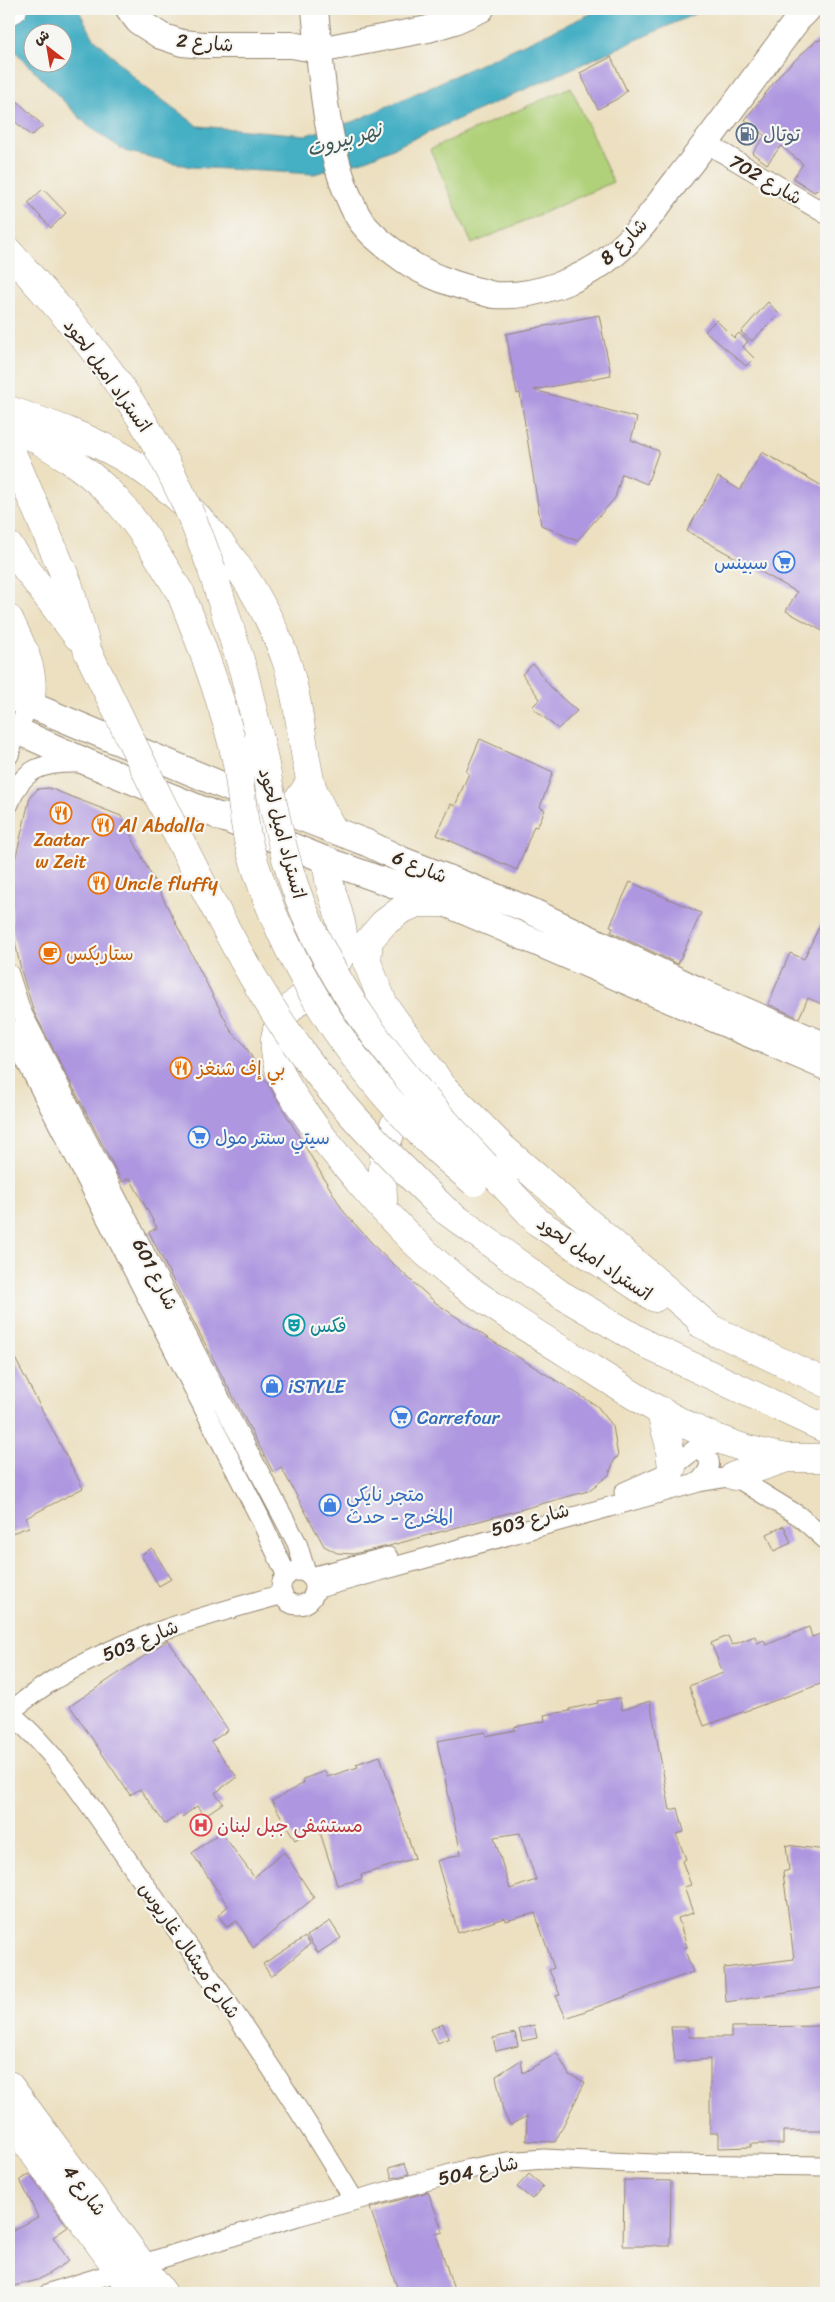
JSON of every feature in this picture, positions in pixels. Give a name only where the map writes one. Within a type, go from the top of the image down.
[{"type":"highway","points":[[9,11],[13,9]]},
{"type":"highway","name":"اتستراد اميل لحود","points":[[9,252],[94,349],[122,387],[152,434],[180,490],[206,551],[232,630],[259,736],[287,862],[309,922],[328,961],[356,1009],[394,1062],[434,1110],[539,1223],[664,1303],[716,1333],[826,1383]]},
{"type":"highway","points":[[9,410],[94,443],[130,462],[170,491],[222,546],[245,579],[286,661],[300,712],[310,781],[333,830]]},
{"type":"highway","points":[[9,423],[62,456],[109,492],[158,554],[181,594],[209,665],[224,714],[236,760],[250,849],[278,928],[320,1006],[391,1102],[429,1142],[474,1182],[539,1223]]},
{"type":"highway","points":[[9,446],[68,583],[88,652]]},
{"type":"highway","points":[[9,546],[88,652],[238,951],[274,1011],[308,1061],[376,1142],[444,1210],[560,1294],[651,1347],[826,1429]]},
{"type":"highway","points":[[9,619],[25,652],[32,674],[33,689],[16,695]]},
{"type":"highway","points":[[221,817],[237,820],[260,820],[284,811],[297,801],[310,781]]},
{"type":"highway","points":[[328,861],[327,873],[338,913],[355,949],[372,977],[384,1005],[443,1086],[503,1148],[716,1333]]},
{"type":"highway","points":[[445,903],[416,903],[401,910],[355,949],[339,959],[328,973],[292,1007],[278,1025],[274,1047],[276,1058],[287,1086],[326,1142],[384,1210],[416,1243],[468,1288],[660,1410],[706,1434],[734,1445],[787,1458],[826,1458]]},
{"type":"highway","points":[[384,1210],[381,1181],[384,1151],[389,1133],[398,1117],[410,1103],[426,1093],[443,1086]]},
{"type":"highway","points":[[660,1410],[669,1443],[672,1468]]},
{"type":"highway","points":[[734,1476],[787,1458]]},
{"type":"highway","name":"شارع 4","points":[[9,2085],[132,2276]]},
{"type":"highway","name":"شارع 4","points":[[9,2119],[132,2276],[163,2293]]},
{"type":"main road","name":"شارع 2","points":[[128,9],[138,21],[161,36],[182,43],[204,45],[318,44]]},
{"type":"main road","name":"شارع 8","points":[[315,9],[318,44],[337,169],[357,215],[377,239],[403,260],[437,280],[494,295],[529,292],[563,284],[590,272],[615,254],[647,219],[706,144],[798,19],[808,9]]},
{"type":"main road","points":[[318,44],[444,9]]},
{"type":"main road","points":[[318,44],[428,29],[454,21],[481,9]]},
{"type":"main road","name":"شارع 6","points":[[16,695],[284,811],[529,910],[700,991],[826,1046]]},
{"type":"main road","name":"شارع 6","points":[[13,728],[92,764],[328,861],[445,903],[826,1067]]},
{"type":"main road","points":[[328,861],[345,845],[367,843]]},
{"type":"street","name":"شارع 702","points":[[706,144],[826,214]]},
{"type":"street","points":[[9,755],[16,695]]},
{"type":"street","points":[[9,804],[13,792],[31,771],[53,762],[92,764]]},
{"type":"street","name":"شارع 601","points":[[9,974],[21,1011],[197,1355],[297,1543],[311,1580]]},
{"type":"street","name":"شارع 601","points":[[9,1028],[254,1507],[285,1585]]},
{"type":"street","name":"شارع 503","points":[[311,1580],[600,1500],[646,1484],[672,1468],[694,1450],[705,1452],[711,1466],[699,1482]]},
{"type":"street","points":[[734,1476],[799,1516],[826,1540]]},
{"type":"street","name":"شارع 503","points":[[311,1580],[699,1482],[734,1476]]},
{"type":"street","points":[[299,1572],[311,1580],[310,1601],[297,1605],[291,1604],[285,1585],[299,1572]]},
{"type":"street","name":"شارع 503","points":[[9,1712],[55,1679],[130,1642],[285,1585]]},
{"type":"street","name":"شارع ميشال غاريوس","points":[[9,1712],[30,1730],[58,1763],[200,1962],[270,2066],[354,2200]]},
{"type":"street","name":"شارع 504","points":[[49,2293],[132,2276],[298,2216],[469,2169],[531,2159],[654,2164],[826,2166]]},
{"type":"green space","points":[[571,87],[613,182],[472,244],[430,149]]},
{"type":"water","name":"نهر بيروت","points":[[9,9],[78,9],[93,37],[142,85],[198,126],[306,135],[355,121],[601,9],[706,9],[366,160],[314,174],[191,167],[125,151],[87,125],[35,72],[72,72],[72,22],[22,22],[22,58],[9,45]]},
{"type":"building","points":[[826,34],[826,185],[814,192],[793,178],[803,164],[781,146],[767,164],[752,153],[765,136],[745,120],[782,72]]},
{"type":"building","points":[[611,57],[627,91],[617,99],[598,109],[580,73]]},
{"type":"building","points":[[9,93],[43,126],[31,136],[9,116]]},
{"type":"building","points":[[43,189],[66,213],[51,228],[28,203]]},
{"type":"building","points":[[768,302],[779,314],[752,341],[741,332]]},
{"type":"building","points":[[599,315],[611,375],[534,390],[637,418],[631,440],[659,451],[647,484],[622,474],[615,498],[577,541],[541,525],[520,393],[517,394],[506,334]]},
{"type":"building","points":[[716,320],[734,338],[739,333],[748,341],[743,347],[754,358],[746,366],[705,331]]},
{"type":"building","name":"سبينس","points":[[762,452],[826,488],[826,633],[786,611],[797,592],[687,531],[718,477],[740,490]]},
{"type":"building","points":[[533,664],[554,691],[577,711],[558,729],[532,707],[540,699],[522,674]]},
{"type":"building","points":[[480,739],[553,772],[540,807],[545,810],[537,827],[534,826],[517,870],[437,835],[451,804],[455,806],[469,773],[466,772]]},
{"type":"building","name":"سيتي سنتر مول","points":[[49,788],[121,816],[231,1031],[244,1044],[344,1212],[379,1251],[436,1303],[486,1337],[597,1406],[613,1426],[618,1457],[615,1458],[609,1475],[588,1491],[389,1546],[353,1554],[337,1553],[324,1546],[281,1467],[273,1472],[192,1319],[149,1232],[157,1228],[130,1178],[122,1182],[34,1012],[21,970],[12,928],[12,873],[30,797],[38,789]]},
{"type":"building","points":[[630,882],[701,913],[678,964],[611,932],[613,928],[610,926]]},
{"type":"building","points":[[826,912],[826,1006],[808,998],[799,1018],[768,1004],[790,953],[804,959]]},
{"type":"building","points":[[9,1347],[83,1488],[26,1518],[29,1527],[9,1534]]},
{"type":"building","points":[[784,1526],[791,1543],[774,1551],[767,1534]]},
{"type":"building","points":[[152,1548],[171,1579],[159,1586],[141,1555]]},
{"type":"building","points":[[809,1627],[812,1637],[826,1632],[826,1682],[704,1726],[689,1686],[723,1673],[711,1643],[728,1636],[732,1645],[755,1636],[757,1643],[764,1640],[766,1645]]},
{"type":"building","points":[[168,1640],[228,1730],[211,1742],[237,1777],[215,1793],[223,1803],[204,1816],[197,1806],[182,1817],[179,1814],[165,1824],[140,1789],[130,1795],[70,1706]]},
{"type":"building","points":[[620,1698],[622,1710],[650,1701],[670,1810],[678,1808],[684,1832],[676,1834],[686,1859],[682,1861],[691,1885],[684,1887],[693,1913],[678,1918],[687,1947],[684,1948],[693,1972],[566,2018],[556,1996],[560,1995],[549,1970],[554,1968],[535,1913],[506,1921],[505,1918],[458,1933],[437,1861],[461,1854],[437,1741],[485,1732],[486,1736],[515,1730],[514,1727],[545,1721],[544,1715],[570,1711],[569,1709],[598,1703],[597,1701]],"holes":[[[520,1833],[536,1880],[510,1889],[494,1837]]]},
{"type":"building","points":[[380,1756],[415,1858],[361,1875],[362,1879],[337,1885],[318,1826],[295,1840],[272,1801],[304,1783],[303,1779],[325,1771],[327,1777],[358,1767],[356,1764]]},
{"type":"building","points":[[221,1832],[254,1877],[284,1852],[314,1898],[253,1948],[237,1921],[227,1927],[218,1915],[228,1906],[192,1853]]},
{"type":"building","points":[[786,1845],[826,1850],[826,1987],[726,2002],[724,1968],[794,1959],[783,1872],[789,1870]]},
{"type":"building","points":[[330,1921],[341,1938],[318,1953],[307,1936]]},
{"type":"building","points":[[305,1937],[310,1944],[271,1977],[263,1964]]},
{"type":"building","points":[[443,2024],[449,2038],[438,2043],[431,2029]]},
{"type":"building","points":[[534,2025],[537,2038],[522,2041],[519,2029]]},
{"type":"building","points":[[826,2026],[826,2131],[783,2131],[783,2144],[751,2144],[751,2147],[719,2148],[719,2133],[710,2133],[710,2059],[675,2062],[671,2027],[688,2027],[689,2037],[731,2037],[731,2027]]},
{"type":"building","points":[[515,2033],[518,2046],[496,2051],[493,2038]]},
{"type":"building","points":[[557,2053],[569,2075],[585,2082],[555,2142],[526,2141],[527,2116],[510,2125],[503,2111],[496,2076],[521,2060],[523,2073]]},
{"type":"building","points":[[405,2163],[409,2174],[392,2178],[389,2168]]},
{"type":"building","points":[[29,2174],[68,2227],[53,2237],[69,2261],[38,2280],[14,2286],[9,2265],[9,2233],[38,2217],[20,2180]]},
{"type":"building","points":[[529,2174],[543,2186],[532,2199],[517,2187]]},
{"type":"building","points":[[624,2180],[671,2181],[670,2246],[623,2246]]},
{"type":"building","points":[[428,2192],[443,2232],[436,2234],[455,2293],[399,2293],[370,2208]]},
{"type":"place","name":"توتال","points":[[747,134]]},
{"type":"place","name":"سبينس","points":[[784,562]]},
{"type":"place","name":"Zaatar w Zeit","points":[[61,813]]},
{"type":"place","name":"Al Abdalla","points":[[103,825]]},
{"type":"place","name":"Uncle fluffy","points":[[99,883]]},
{"type":"place","name":"ستاربكس","points":[[50,953]]},
{"type":"place","name":"بي إف شنغز","points":[[181,1068]]},
{"type":"place","name":"سيتي سنتر مول","points":[[199,1137]]},
{"type":"place","name":"فكس","points":[[294,1325]]},
{"type":"place","name":"iSTYLE","points":[[272,1386]]},
{"type":"place","name":"Carrefour","points":[[401,1417]]},
{"type":"place","name":"متجر نايكي المخرج - حدث","points":[[330,1505]]},
{"type":"place","name":"مستشفى جبل لبنان","points":[[201,1825]]}]
